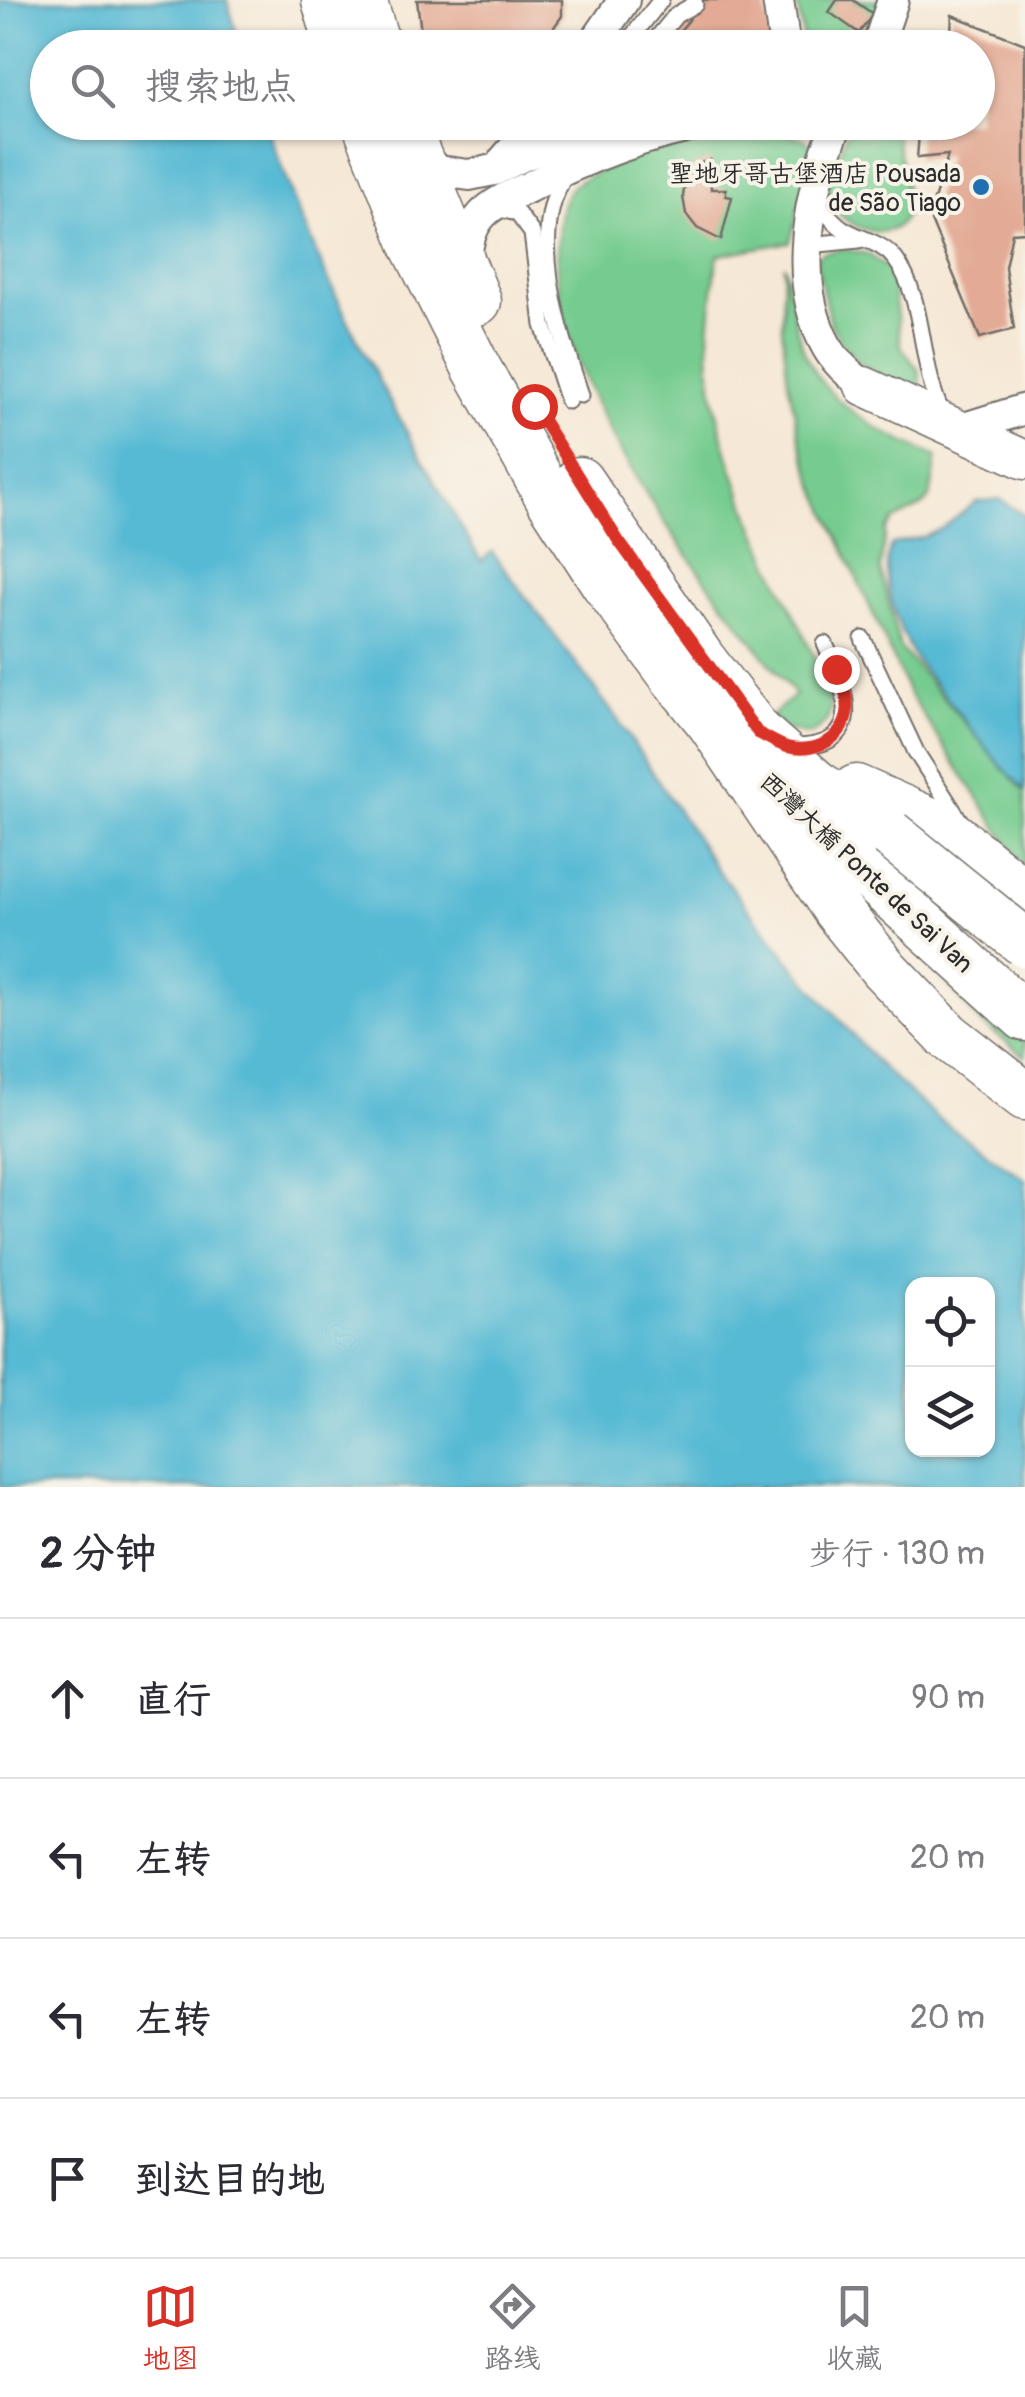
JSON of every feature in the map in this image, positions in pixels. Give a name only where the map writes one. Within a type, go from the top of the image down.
[{"type":"main road","points":[[326,0],[335,30]]},
{"type":"main road","points":[[362,0],[371,30]]},
{"type":"main road","points":[[373,140],[424,262],[476,367],[552,500],[674,678],[758,757],[940,826],[1017,887]]},
{"type":"main road","points":[[409,140],[500,348],[588,496],[701,659],[758,757],[836,910],[948,1036],[1025,1096]]},
{"type":"main road","name":"西灣大橋 Ponte de Sai Van","points":[[758,757],[815,783],[1025,943]]},
{"type":"main road","name":"西灣大橋 Ponte de Sai Van","points":[[758,757],[1025,1016]]},
{"type":"street","points":[[603,30],[624,0]]},
{"type":"street","points":[[778,0],[782,30]]},
{"type":"street","points":[[882,30],[893,0]]},
{"type":"street","points":[[410,140],[427,165],[450,175],[494,170],[566,140]]},
{"type":"street","points":[[494,170],[521,140]]},
{"type":"street","points":[[465,274],[472,230],[491,208],[574,163],[640,140]]},
{"type":"street","points":[[831,140],[814,200],[807,254],[808,282],[818,329],[842,367],[864,386],[1025,460]]},
{"type":"street","points":[[954,428],[1025,408]]},
{"type":"lane","points":[[637,30],[661,0]]},
{"type":"lane","points":[[665,30],[676,16],[695,4]]},
{"type":"lane","points":[[522,156],[539,140]]},
{"type":"lane","points":[[491,208],[517,214],[532,233],[543,325],[575,398],[550,275],[548,231],[557,188],[574,163]]},
{"type":"lane","points":[[814,200],[840,227],[886,249],[907,280],[929,383],[954,428]]},
{"type":"lane","points":[[807,254],[819,244],[849,239],[871,241]]},
{"type":"lane","points":[[863,639],[934,782],[964,826],[1017,887]]},
{"type":"lane","points":[[825,644],[847,701],[843,728],[833,740],[788,747],[758,757],[880,877],[1025,1007]]},
{"type":"green space","points":[[796,0],[881,0],[871,30],[802,30]]},
{"type":"green space","points":[[694,140],[805,140],[814,149],[790,242],[718,255],[709,352],[719,423],[730,461],[829,697],[829,717],[810,735],[785,729],[771,716],[795,695],[719,598],[638,480],[603,418],[576,356],[560,296],[558,239],[564,200],[571,188],[624,160]]},
{"type":"green space","points":[[844,140],[897,140],[907,201],[901,222],[891,230],[878,232],[851,223],[839,214],[828,190]]},
{"type":"green space","points":[[843,249],[868,254],[891,271],[901,346],[919,371],[922,401],[859,362],[830,323],[816,259],[822,253]]},
{"type":"green space","points":[[784,264],[800,339],[819,379],[864,420],[937,457],[930,498],[894,520],[886,530],[880,569],[900,648],[1025,792],[1025,869],[909,694],[814,483],[788,381],[782,328]]},
{"type":"green space","points":[[911,941],[1025,1037],[1025,1057],[978,1020]]},
{"type":"water","points":[[0,0],[227,0],[236,30],[30,30],[30,140],[272,140],[334,293],[390,402],[481,561],[492,552],[616,717],[716,868],[878,1064],[936,1117],[1025,1179],[1025,1487],[0,1487]]},
{"type":"water","points":[[1000,499],[1025,516],[1025,790],[995,759],[917,661],[898,622],[887,581],[892,544],[943,528],[976,502]]},
{"type":"building","points":[[417,0],[562,0],[562,16],[552,30],[421,30]]},
{"type":"building","points":[[696,0],[764,0],[770,30],[680,30],[689,20]]},
{"type":"building","points":[[837,0],[853,0],[873,14],[861,30],[855,30],[829,12]]},
{"type":"building","name":"聖地牙哥古堡酒店 Pousada de São Tiago","points":[[952,15],[990,30],[951,30]]},
{"type":"building","name":"聖地牙哥古堡酒店 Pousada de São Tiago","points":[[995,32],[1025,44],[1025,232],[1012,233],[1005,267],[1014,329],[980,338],[929,216],[948,155],[917,158],[918,140],[995,140]]},
{"type":"building","points":[[710,160],[711,189],[726,189],[726,196],[732,197],[721,240],[697,228],[686,214],[683,197],[685,180],[695,165]]},
{"type":"place","name":"聖地牙哥古堡酒店 Pousada de São Tiago","points":[[981,187]]},
{"type":"route","points":[[534,406],[618,540],[758,733],[788,747],[819,746],[833,740],[843,728],[847,713],[836,669]]}]
